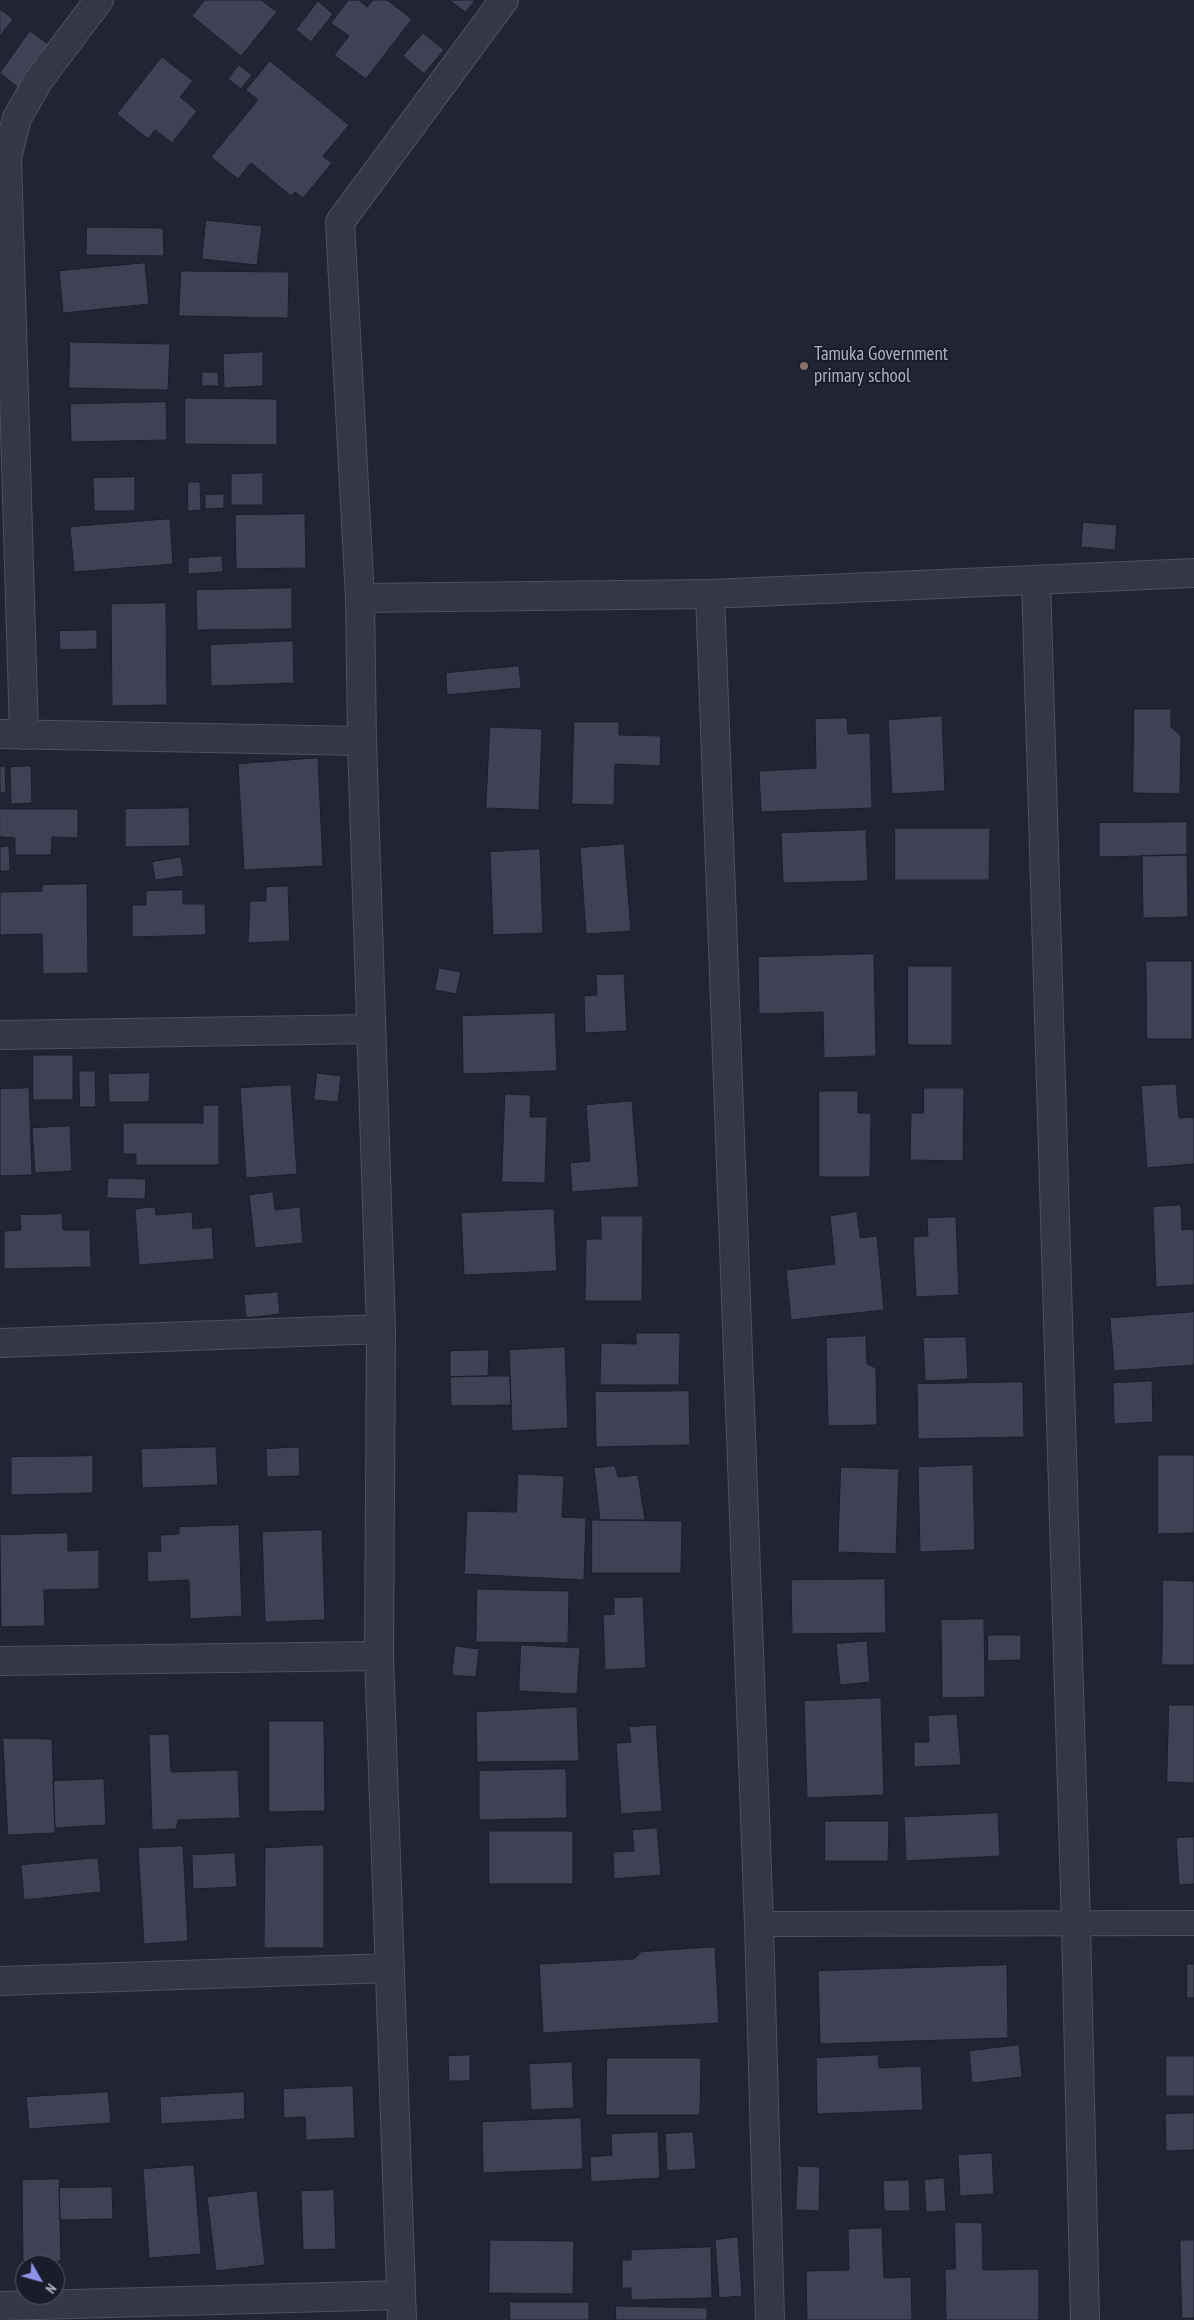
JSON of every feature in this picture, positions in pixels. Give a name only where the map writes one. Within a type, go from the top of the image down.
[{"type":"street","points":[[99,0],[38,81],[18,118],[7,158],[12,734],[362,741]]},
{"type":"street","points":[[0,2306],[402,2308],[379,1656],[381,1329],[362,741],[360,598],[340,222],[504,0]]},
{"type":"street","points":[[360,598],[710,594],[1194,573]]},
{"type":"street","points":[[1036,580],[1076,1924],[1085,2320]]},
{"type":"street","points":[[710,594],[759,1924],[770,2320]]},
{"type":"street","points":[[0,1035],[371,1029]]},
{"type":"street","points":[[0,1343],[381,1329]]},
{"type":"street","points":[[0,1661],[379,1656]]},
{"type":"street","points":[[0,1981],[390,1968]]},
{"type":"lane","points":[[759,1924],[1194,1923]]},
{"type":"building","points":[[205,0],[261,0],[277,12],[241,56],[192,16]]},
{"type":"building","points":[[349,0],[359,0],[367,7],[373,0],[387,0],[412,19],[366,79],[334,55],[349,36],[331,23]]},
{"type":"building","points":[[449,0],[475,0],[466,12]]},
{"type":"building","points":[[318,1],[333,14],[311,42],[296,30]]},
{"type":"building","points":[[0,9],[13,19],[0,36]]},
{"type":"building","points":[[30,31],[52,47],[21,90],[0,73]]},
{"type":"building","points":[[423,33],[444,50],[424,74],[403,56]]},
{"type":"building","points":[[162,57],[193,81],[180,97],[197,111],[172,143],[155,130],[148,139],[117,114]]},
{"type":"building","points":[[270,61],[349,125],[323,156],[332,163],[303,198],[295,192],[291,196],[251,163],[238,179],[211,157],[258,100],[246,90]]},
{"type":"building","points":[[239,65],[252,75],[241,89],[228,79]]},
{"type":"building","points":[[206,220],[262,226],[257,265],[202,259]]},
{"type":"building","points":[[87,227],[163,228],[164,256],[86,255]]},
{"type":"building","points":[[145,263],[149,304],[63,313],[59,271]]},
{"type":"building","points":[[181,271],[289,272],[288,318],[179,316]]},
{"type":"building","points":[[70,342],[170,344],[168,390],[69,388]]},
{"type":"building","points":[[263,352],[263,386],[224,388],[223,354]]},
{"type":"building","points":[[202,372],[218,372],[219,386],[202,386]]},
{"type":"building","points":[[185,398],[277,399],[277,445],[185,444]]},
{"type":"building","points":[[166,402],[167,440],[71,442],[70,404]]},
{"type":"building","points":[[263,473],[263,505],[231,505],[231,474]]},
{"type":"building","points":[[135,477],[135,511],[94,511],[93,478]]},
{"type":"building","points":[[188,482],[200,482],[201,510],[188,511]]},
{"type":"building","points":[[224,494],[224,508],[205,509],[205,495]]},
{"type":"building","points":[[305,514],[306,568],[236,569],[235,515]]},
{"type":"building","points":[[170,519],[173,564],[74,572],[70,527]]},
{"type":"building","points":[[1083,522],[1117,525],[1115,550],[1081,547]]},
{"type":"building","points":[[222,556],[223,572],[188,574],[188,558]]},
{"type":"building","points":[[292,588],[292,629],[197,630],[196,590]]},
{"type":"building","points":[[166,603],[167,705],[112,706],[111,604]]},
{"type":"building","points":[[97,630],[97,649],[60,650],[59,631]]},
{"type":"building","points":[[293,641],[294,683],[211,686],[210,645]]},
{"type":"building","points":[[519,666],[521,688],[447,695],[446,673]]},
{"type":"building","points":[[1134,709],[1171,709],[1171,727],[1181,736],[1180,794],[1133,793]]},
{"type":"building","points":[[942,716],[945,791],[892,794],[888,720]]},
{"type":"building","points":[[847,718],[848,734],[870,733],[872,808],[761,812],[759,771],[816,768],[815,719]]},
{"type":"building","points":[[574,722],[619,722],[619,735],[661,736],[660,766],[615,764],[614,805],[572,804]]},
{"type":"building","points":[[490,727],[542,729],[539,810],[486,808]]},
{"type":"building","points":[[318,758],[323,866],[244,870],[238,764]]},
{"type":"building","points":[[5,766],[6,793],[0,793],[0,767]]},
{"type":"building","points":[[31,766],[32,803],[11,804],[10,767]]},
{"type":"building","points":[[189,808],[190,846],[125,847],[125,809]]},
{"type":"building","points":[[0,809],[78,809],[78,838],[52,837],[51,855],[15,855],[15,838],[0,837]]},
{"type":"building","points":[[1187,822],[1187,855],[1099,857],[1099,823]]},
{"type":"building","points":[[895,828],[990,828],[989,880],[895,880]]},
{"type":"building","points":[[866,830],[868,881],[783,883],[781,833]]},
{"type":"building","points":[[624,844],[631,931],[586,934],[580,848]]},
{"type":"building","points":[[9,846],[10,871],[0,871],[0,847]]},
{"type":"building","points":[[540,849],[543,933],[493,935],[490,852]]},
{"type":"building","points":[[1187,855],[1188,917],[1143,918],[1142,856]]},
{"type":"building","points":[[181,857],[184,876],[155,880],[152,862]]},
{"type":"building","points":[[87,884],[88,973],[43,974],[42,934],[0,935],[0,892],[42,891],[42,885]]},
{"type":"building","points":[[288,886],[290,941],[248,943],[250,901],[266,901],[266,887]]},
{"type":"building","points":[[183,890],[183,904],[205,904],[206,935],[132,937],[132,905],[146,905],[146,891]]},
{"type":"building","points":[[874,954],[876,1056],[824,1058],[823,1012],[759,1014],[758,957]]},
{"type":"building","points":[[1146,961],[1192,961],[1192,1039],[1147,1039]]},
{"type":"building","points":[[908,966],[952,966],[952,1045],[908,1045]]},
{"type":"building","points":[[439,968],[461,972],[456,994],[435,990]]},
{"type":"building","points":[[624,974],[627,1031],[585,1033],[584,996],[597,995],[596,975]]},
{"type":"building","points":[[555,1013],[557,1071],[463,1074],[462,1016]]},
{"type":"building","points":[[33,1055],[73,1055],[73,1100],[33,1100]]},
{"type":"building","points":[[79,1071],[95,1071],[96,1107],[80,1107]]},
{"type":"building","points":[[150,1073],[149,1102],[109,1102],[108,1074]]},
{"type":"building","points":[[317,1073],[341,1076],[338,1102],[314,1100]]},
{"type":"building","points":[[1176,1084],[1179,1118],[1194,1117],[1194,1164],[1147,1168],[1141,1086]]},
{"type":"building","points":[[291,1085],[297,1174],[246,1178],[240,1088]]},
{"type":"building","points":[[29,1088],[32,1175],[0,1176],[0,1089]]},
{"type":"building","points":[[924,1088],[964,1088],[963,1161],[910,1160],[911,1113],[923,1113]]},
{"type":"building","points":[[819,1091],[858,1091],[858,1113],[871,1113],[870,1177],[819,1177]]},
{"type":"building","points":[[505,1094],[531,1095],[530,1117],[547,1117],[545,1183],[502,1182]]},
{"type":"building","points":[[632,1101],[639,1187],[572,1192],[570,1163],[590,1161],[586,1105]]},
{"type":"building","points":[[219,1105],[219,1165],[136,1165],[136,1154],[123,1154],[123,1123],[203,1123],[203,1106]]},
{"type":"building","points":[[70,1126],[72,1171],[35,1173],[32,1128]]},
{"type":"building","points":[[108,1178],[146,1179],[145,1199],[107,1198]]},
{"type":"building","points":[[273,1192],[275,1210],[300,1207],[303,1243],[255,1248],[249,1195]]},
{"type":"building","points":[[1181,1205],[1182,1230],[1194,1229],[1194,1285],[1156,1287],[1153,1207]]},
{"type":"building","points":[[155,1207],[156,1215],[192,1212],[193,1229],[212,1227],[214,1259],[139,1265],[135,1209]]},
{"type":"building","points":[[554,1209],[557,1271],[464,1275],[461,1213]]},
{"type":"building","points":[[857,1212],[860,1238],[877,1236],[884,1310],[791,1320],[786,1270],[835,1264],[830,1216]]},
{"type":"building","points":[[62,1214],[63,1230],[90,1230],[91,1267],[4,1269],[4,1231],[21,1230],[20,1215]]},
{"type":"building","points":[[601,1216],[643,1216],[642,1301],[585,1301],[586,1239],[601,1239]]},
{"type":"building","points":[[956,1217],[959,1295],[916,1297],[913,1237],[928,1236],[927,1218]]},
{"type":"building","points":[[278,1292],[280,1314],[246,1318],[244,1295]]},
{"type":"building","points":[[1194,1312],[1194,1365],[1114,1371],[1110,1318]]},
{"type":"building","points":[[636,1333],[680,1333],[679,1385],[600,1385],[601,1343],[636,1344]]},
{"type":"building","points":[[866,1336],[867,1364],[876,1368],[877,1425],[828,1426],[826,1338]]},
{"type":"building","points":[[966,1337],[968,1379],[925,1381],[923,1338]]},
{"type":"building","points":[[565,1347],[568,1428],[512,1431],[509,1350]]},
{"type":"building","points":[[489,1350],[488,1376],[450,1377],[450,1351]]},
{"type":"building","points":[[510,1376],[511,1405],[451,1406],[450,1377]]},
{"type":"building","points":[[1152,1381],[1153,1422],[1114,1424],[1113,1383]]},
{"type":"building","points":[[1023,1382],[1024,1437],[918,1439],[917,1384]]},
{"type":"building","points":[[689,1391],[690,1445],[596,1447],[595,1392]]},
{"type":"building","points":[[216,1447],[218,1485],[142,1488],[141,1449]]},
{"type":"building","points":[[299,1447],[300,1476],[267,1477],[266,1449]]},
{"type":"building","points":[[1158,1455],[1194,1455],[1194,1533],[1158,1534]]},
{"type":"building","points":[[93,1456],[93,1493],[11,1495],[11,1457]]},
{"type":"building","points":[[973,1465],[975,1550],[920,1552],[918,1467]]},
{"type":"building","points":[[615,1466],[618,1477],[638,1475],[645,1520],[600,1520],[594,1468]]},
{"type":"building","points":[[841,1467],[899,1469],[896,1554],[838,1552]]},
{"type":"building","points":[[518,1474],[564,1476],[562,1517],[586,1518],[584,1580],[464,1574],[467,1511],[516,1512]]},
{"type":"building","points":[[592,1520],[682,1521],[681,1573],[592,1573]]},
{"type":"building","points":[[239,1525],[242,1616],[190,1619],[189,1580],[148,1582],[147,1552],[161,1551],[160,1535],[179,1534],[179,1527]]},
{"type":"building","points":[[322,1530],[325,1620],[265,1622],[262,1532]]},
{"type":"building","points":[[68,1533],[68,1551],[99,1550],[99,1589],[44,1590],[45,1626],[1,1627],[0,1535]]},
{"type":"building","points":[[885,1579],[886,1633],[792,1634],[791,1580]]},
{"type":"building","points":[[1163,1580],[1194,1581],[1194,1665],[1162,1665]]},
{"type":"building","points":[[477,1589],[569,1591],[568,1643],[476,1642]]},
{"type":"building","points":[[643,1597],[646,1668],[605,1670],[603,1615],[614,1614],[614,1598]]},
{"type":"building","points":[[984,1619],[985,1697],[942,1698],[941,1620]]},
{"type":"building","points":[[988,1635],[1021,1635],[1021,1660],[988,1661]]},
{"type":"building","points":[[867,1641],[870,1682],[840,1685],[836,1644]]},
{"type":"building","points":[[521,1645],[580,1648],[577,1694],[519,1691]]},
{"type":"building","points":[[455,1646],[479,1649],[476,1677],[452,1675]]},
{"type":"building","points":[[881,1698],[884,1795],[807,1798],[804,1701]]},
{"type":"building","points":[[1169,1705],[1194,1705],[1194,1783],[1167,1782]]},
{"type":"building","points":[[577,1707],[579,1761],[477,1762],[476,1712]]},
{"type":"building","points":[[957,1714],[961,1765],[914,1767],[914,1742],[929,1742],[928,1716]]},
{"type":"building","points":[[269,1721],[324,1721],[325,1811],[269,1812]]},
{"type":"building","points":[[656,1725],[662,1811],[621,1814],[616,1743],[631,1742],[629,1727]]},
{"type":"building","points":[[169,1734],[171,1772],[238,1770],[240,1818],[178,1820],[176,1829],[152,1830],[149,1735]]},
{"type":"building","points":[[3,1738],[52,1739],[55,1833],[8,1835]]},
{"type":"building","points":[[566,1769],[567,1818],[479,1820],[479,1771]]},
{"type":"building","points":[[104,1779],[106,1825],[55,1828],[53,1781]]},
{"type":"building","points":[[998,1813],[1000,1856],[906,1861],[904,1817]]},
{"type":"building","points":[[825,1821],[889,1821],[888,1861],[825,1861]]},
{"type":"building","points":[[657,1828],[661,1875],[614,1879],[613,1852],[634,1851],[632,1830]]},
{"type":"building","points":[[489,1831],[573,1831],[573,1884],[489,1884]]},
{"type":"building","points":[[1194,1837],[1194,1884],[1179,1885],[1176,1838]]},
{"type":"building","points":[[324,1845],[324,1948],[264,1948],[265,1848]]},
{"type":"building","points":[[183,1846],[188,1941],[144,1944],[138,1848]]},
{"type":"building","points":[[235,1853],[237,1887],[193,1889],[192,1855]]},
{"type":"building","points":[[98,1858],[101,1892],[24,1900],[21,1865]]},
{"type":"building","points":[[715,1947],[719,2023],[543,2033],[539,1964],[634,1959],[641,1952]]},
{"type":"building","points":[[1187,1964],[1194,1964],[1194,1998],[1187,1998]]},
{"type":"building","points":[[1007,1965],[1008,2038],[820,2044],[818,1971]]},
{"type":"building","points":[[1019,2045],[1022,2077],[972,2083],[969,2051]]},
{"type":"building","points":[[470,2055],[470,2081],[449,2081],[448,2056]]},
{"type":"building","points":[[878,2055],[879,2068],[921,2066],[923,2110],[817,2114],[816,2058]]},
{"type":"building","points":[[1166,2056],[1194,2056],[1194,2096],[1166,2096]]},
{"type":"building","points":[[607,2058],[701,2058],[700,2115],[606,2115]]},
{"type":"building","points":[[572,2062],[574,2108],[531,2110],[529,2064]]},
{"type":"building","points":[[353,2086],[355,2138],[306,2140],[305,2117],[284,2118],[283,2089]]},
{"type":"building","points":[[108,2092],[111,2123],[29,2129],[26,2097]]},
{"type":"building","points":[[244,2092],[245,2119],[161,2124],[160,2097]]},
{"type":"building","points":[[1194,2113],[1194,2150],[1166,2151],[1165,2114]]},
{"type":"building","points":[[581,2118],[583,2169],[483,2173],[482,2122]]},
{"type":"building","points":[[658,2132],[660,2178],[591,2182],[590,2157],[612,2155],[611,2134]]},
{"type":"building","points":[[693,2132],[696,2169],[667,2171],[665,2134]]},
{"type":"building","points":[[992,2153],[994,2194],[960,2196],[958,2155]]},
{"type":"building","points":[[194,2165],[201,2254],[149,2258],[143,2169]]},
{"type":"building","points":[[798,2166],[820,2167],[819,2211],[796,2210]]},
{"type":"building","points":[[944,2178],[946,2211],[926,2212],[924,2180]]},
{"type":"building","points":[[59,2179],[61,2255],[23,2255],[22,2180]]},
{"type":"building","points":[[909,2180],[910,2211],[884,2211],[883,2181]]},
{"type":"building","points":[[112,2187],[113,2219],[60,2220],[59,2188]]},
{"type":"building","points":[[334,2190],[336,2249],[303,2250],[301,2191]]},
{"type":"building","points":[[257,2191],[265,2265],[216,2271],[207,2197]]},
{"type":"building","points":[[955,2222],[982,2223],[983,2270],[1039,2269],[1039,2320],[946,2320],[945,2269],[955,2269]]},
{"type":"building","points":[[882,2228],[884,2278],[911,2277],[912,2320],[807,2320],[806,2271],[849,2270],[848,2229]]},
{"type":"building","points":[[738,2237],[742,2296],[719,2298],[715,2240]]},
{"type":"building","points":[[490,2240],[574,2241],[573,2294],[489,2293]]},
{"type":"building","points":[[1180,2240],[1194,2240],[1194,2318],[1182,2318]]},
{"type":"building","points":[[711,2247],[712,2298],[631,2300],[631,2288],[622,2288],[622,2260],[631,2260],[631,2250]]},
{"type":"building","points":[[510,2302],[589,2302],[589,2320],[510,2320]]},
{"type":"building","points":[[616,2306],[707,2308],[707,2320],[616,2320]]},
{"type":"place","name":"Tamuka Government primary school","points":[[804,366]]}]
